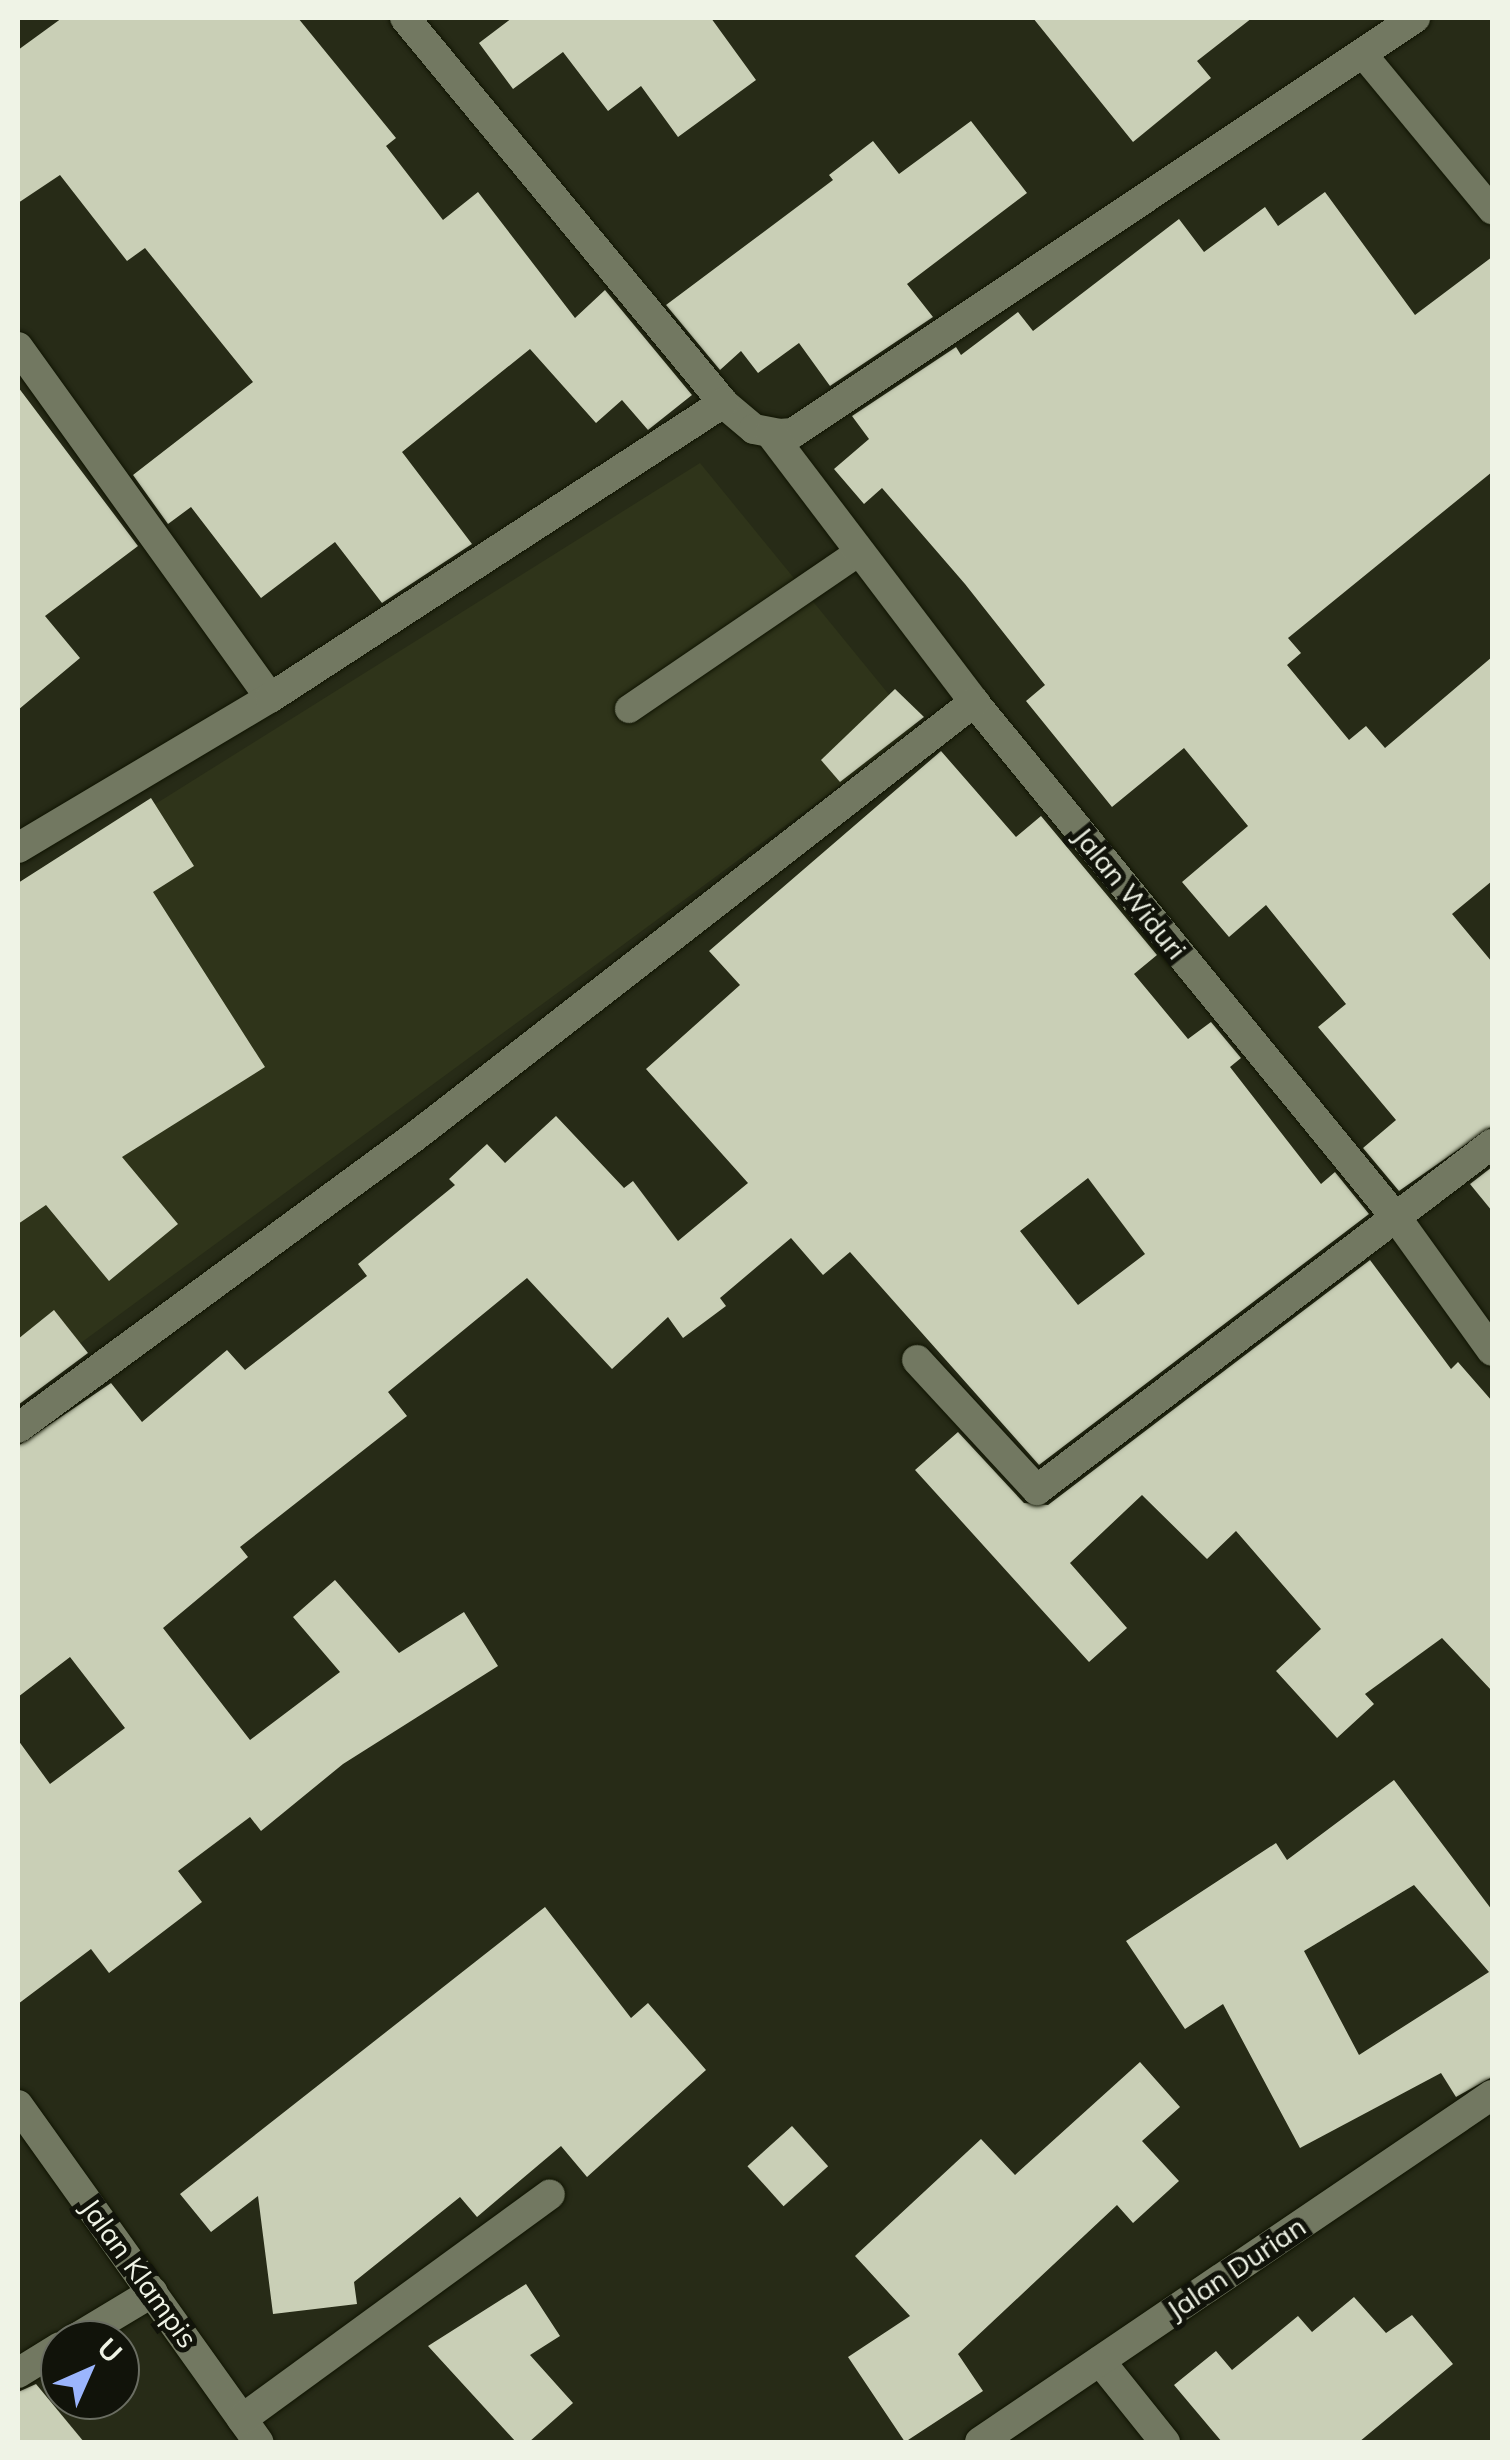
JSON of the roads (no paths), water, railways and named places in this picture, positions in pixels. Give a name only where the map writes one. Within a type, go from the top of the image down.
[{"type":"street","points":[[405,18],[724,403],[754,429],[770,433],[793,433],[1415,18]]},
{"type":"street","points":[[18,347],[270,698]]},
{"type":"street","points":[[18,848],[270,698],[724,403]]},
{"type":"street","name":"Jalan Widuri","points":[[770,433],[974,702],[1398,1220],[1492,1351]]},
{"type":"street","points":[[18,1428],[413,1138],[974,702]]},
{"type":"street","points":[[918,1360],[1037,1490],[1398,1220],[1492,1144]]},
{"type":"street","name":"Jalan Durian","points":[[980,2442],[1492,2095]]},
{"type":"street","name":"Jalan Klampis","points":[[18,2105],[250,2431]]},
{"type":"street","points":[[250,2431],[550,2194]]},
{"type":"street","points":[[106,2320],[153,2292]]},
{"type":"street","points":[[18,2372],[40,2359]]},
{"type":"street","points":[[1100,2360],[1165,2442]]},
{"type":"lane","points":[[1362,53],[1492,210]]},
{"type":"lane","points":[[629,710],[858,553]]}]
